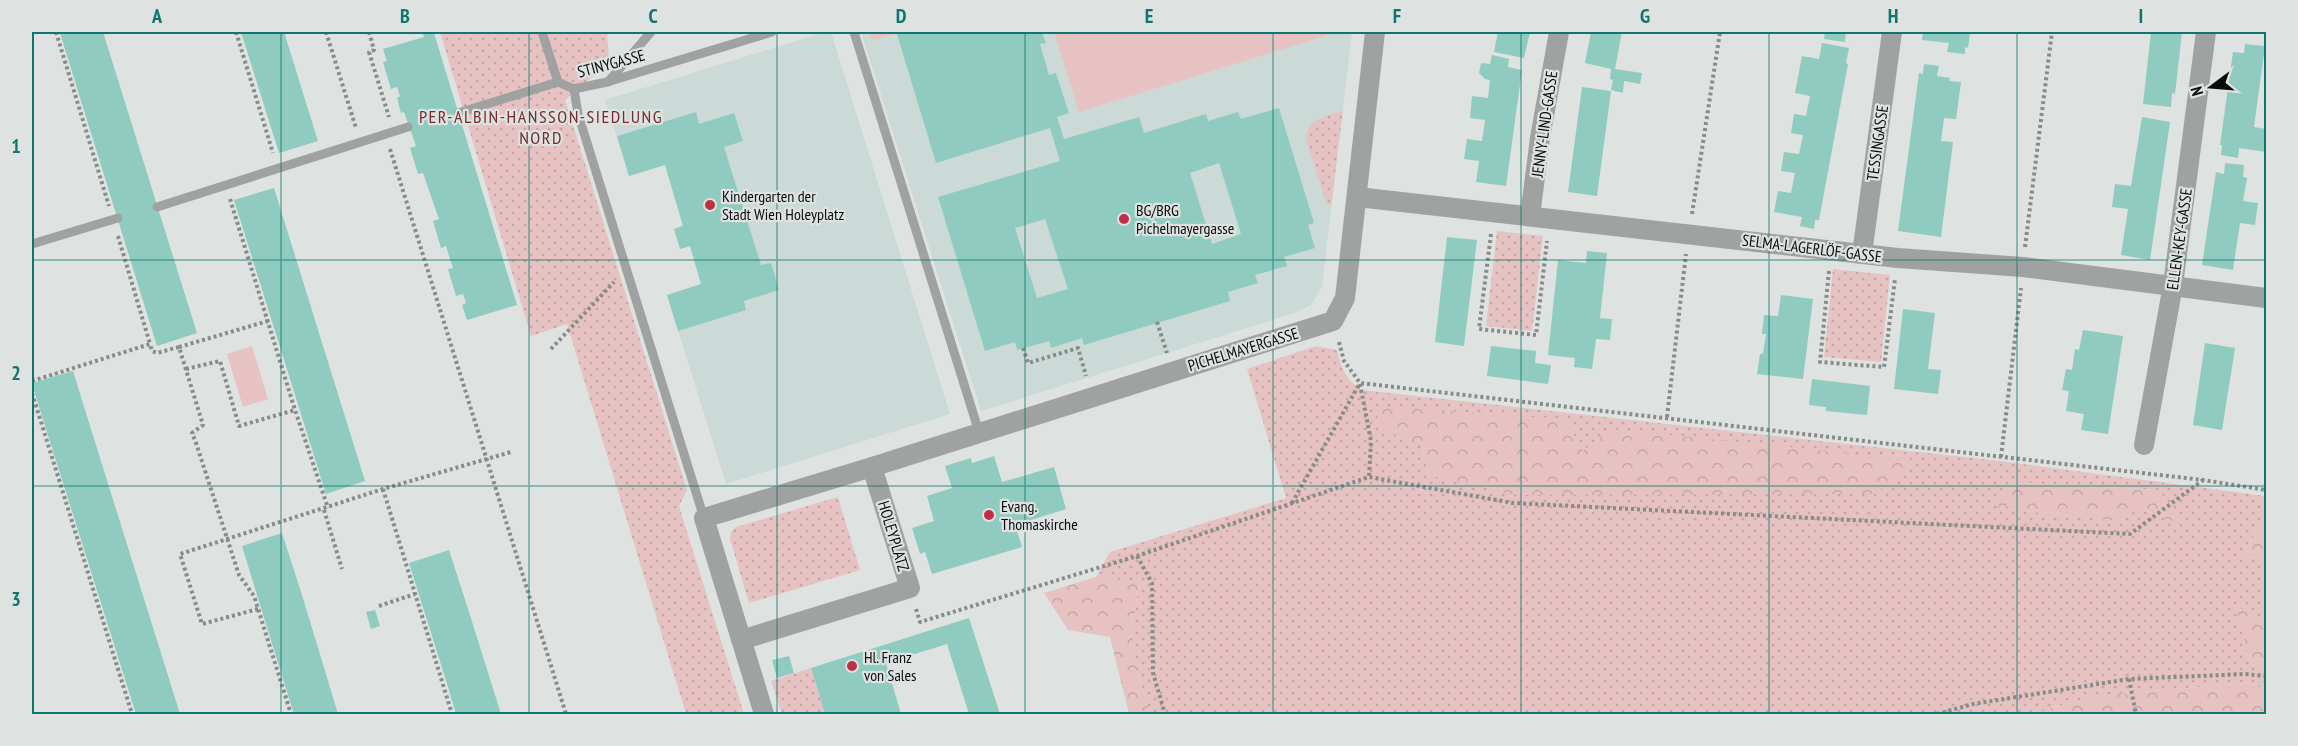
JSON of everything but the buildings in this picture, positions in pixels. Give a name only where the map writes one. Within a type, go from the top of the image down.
[{"type":"street","points":[[1334,321],[1345,298],[1376,32]]},
{"type":"street","name":"JENNY-LIND-GASSE","points":[[1530,216],[1540,138],[1559,32]]},
{"type":"street","name":"TESSINGASSE","points":[[1862,254],[1892,32]]},
{"type":"street","name":"ELLEN-KEY-GASSE","points":[[2144,445],[2173,285],[2206,32]]},
{"type":"street","name":"SELMA-LAGERLÖF-GASSE","points":[[1357,197],[1898,258],[2023,267],[2266,298]]},
{"type":"street","name":"PICHELMAYERGASSE","points":[[872,467],[1334,321]]},
{"type":"street","points":[[764,714],[704,518],[872,467]]},
{"type":"street","name":"HOLEYPLATZ","points":[[741,640],[910,588],[872,467]]},
{"type":"lane","points":[[542,32],[558,82]]},
{"type":"lane","points":[[607,82],[651,32]]},
{"type":"lane","name":"STINYGASSE","points":[[458,112],[558,82],[574,89],[607,82],[772,32]]},
{"type":"lane","points":[[854,32],[979,432]]},
{"type":"lane","points":[[574,89],[578,114],[704,518]]},
{"type":"lane","points":[[157,207],[408,127]]},
{"type":"lane","points":[[32,244],[118,218]]},
{"type":"path","points":[[56,32],[107,202]]},
{"type":"path","points":[[236,32],[278,168]]},
{"type":"path","points":[[326,32],[356,128]]},
{"type":"path","points":[[369,32],[375,50],[369,52],[389,133],[566,714]]},
{"type":"path","points":[[226,184],[326,509],[342,569]]},
{"type":"path","points":[[1493,212],[1479,329],[1536,335],[1550,218]]},
{"type":"path","points":[[118,236],[152,351],[157,353],[268,321]]},
{"type":"path","points":[[1832,249],[1820,362],[1884,367],[1898,258]]},
{"type":"path","points":[[551,348],[626,268]]},
{"type":"path","points":[[1334,321],[1344,361],[1360,383],[1371,441],[1369,477]]},
{"type":"path","points":[[1157,322],[1165,350]]},
{"type":"path","points":[[32,381],[150,344]]},
{"type":"path","points":[[180,347],[203,425],[192,433],[239,575],[254,596],[291,714]]},
{"type":"path","points":[[1023,348],[1028,363],[1078,348],[1093,396]]},
{"type":"path","points":[[186,369],[220,360],[239,426],[295,410]]},
{"type":"path","points":[[1360,383],[2203,480],[2266,490]]},
{"type":"path","points":[[1291,504],[1360,383]]},
{"type":"path","points":[[32,393],[132,714]]},
{"type":"path","points":[[258,609],[202,624],[180,554],[383,489],[511,452]]},
{"type":"path","points":[[910,588],[920,622],[1137,556],[1369,477],[1513,503],[2130,534],[2203,480]]},
{"type":"path","points":[[383,489],[452,714]]},
{"type":"path","points":[[1137,556],[1152,583],[1153,673],[1165,714]]},
{"type":"path","points":[[379,606],[415,594]]},
{"type":"path","points":[[1937,714],[1973,704],[2128,679],[2246,674],[2266,676]]},
{"type":"path","points":[[2128,679],[2136,714]]},
{"type":"shaded area","points":[[831,32],[950,414],[726,484],[667,295],[701,284],[690,246],[677,239],[674,229],[683,225],[665,165],[629,176],[605,100]]},
{"type":"shaded area","name":"BG/BRG Pichelmayergasse","points":[[861,32],[1352,32],[1322,286],[1311,305],[1295,313],[981,411]]},
{"type":"green space","points":[[440,32],[607,32],[609,62],[565,100],[687,490],[679,506],[744,714],[686,714],[567,324],[531,336]]},
{"type":"green space","points":[[869,32],[902,32],[872,41]]},
{"type":"green space","points":[[1054,32],[1338,32],[1079,112]]},
{"type":"green space","points":[[1343,111],[1331,207],[1325,199],[1306,139],[1307,132],[1314,122]]},
{"type":"green space","points":[[1497,231],[1543,236],[1532,331],[1486,326]]},
{"type":"green space","points":[[1833,269],[1890,275],[1881,362],[1824,357]]},
{"type":"green space","points":[[252,346],[268,399],[243,407],[227,354]]},
{"type":"green space","points":[[1316,346],[1337,350],[1345,373],[1363,390],[2000,461],[2266,496],[2266,521],[2259,526],[2242,558],[2266,557],[2266,614],[2259,619],[2236,606],[2250,664],[2266,668],[2266,689],[2245,683],[2107,695],[2022,714],[1150,714],[1130,646],[1139,583],[1096,577],[1110,552],[1286,498],[1247,369]],"holes":[[[1421,443],[1583,451],[1428,475]],[[2010,482],[2159,490],[2184,525],[2139,508],[2119,521],[1997,508]]]},
{"type":"green space","points":[[1374,406],[1564,419],[1583,451],[1610,429],[1916,460],[1875,494],[1516,495],[1428,475],[1421,443],[1381,430]]},
{"type":"green space","points":[[2010,482],[2159,490],[2185,526],[2139,508],[2119,521],[1997,508]]},
{"type":"green space","points":[[838,497],[860,570],[749,603],[730,539],[731,532],[736,527]]},
{"type":"green space","points":[[2266,521],[2266,557],[2242,558],[2259,526]]},
{"type":"green space","points":[[1096,577],[1139,582],[1130,646],[1150,714],[1129,714],[1110,637],[1068,630],[1044,593]]},
{"type":"green space","points":[[2235,605],[2259,619],[2266,614],[2266,668],[2250,664]]},
{"type":"green space","points":[[811,668],[825,714],[782,714],[771,681]]},
{"type":"green space","points":[[2245,683],[2266,689],[2266,714],[2022,714],[2107,695]]},
{"type":"place","name":"Kindergarten der Stadt Wien Holeyplatz","points":[[710,205]]},
{"type":"place","name":"BG/BRG Pichelmayergasse","points":[[1124,219]]},
{"type":"place","name":"Evang. Thomaskirche","points":[[989,515]]},
{"type":"place","name":"Hl. Franz von Sales","points":[[852,666]]},
{"type":"district","name":"PER-ALBIN-HANSSON-SIEDLUNG NORD","points":[[541,126]]}]
